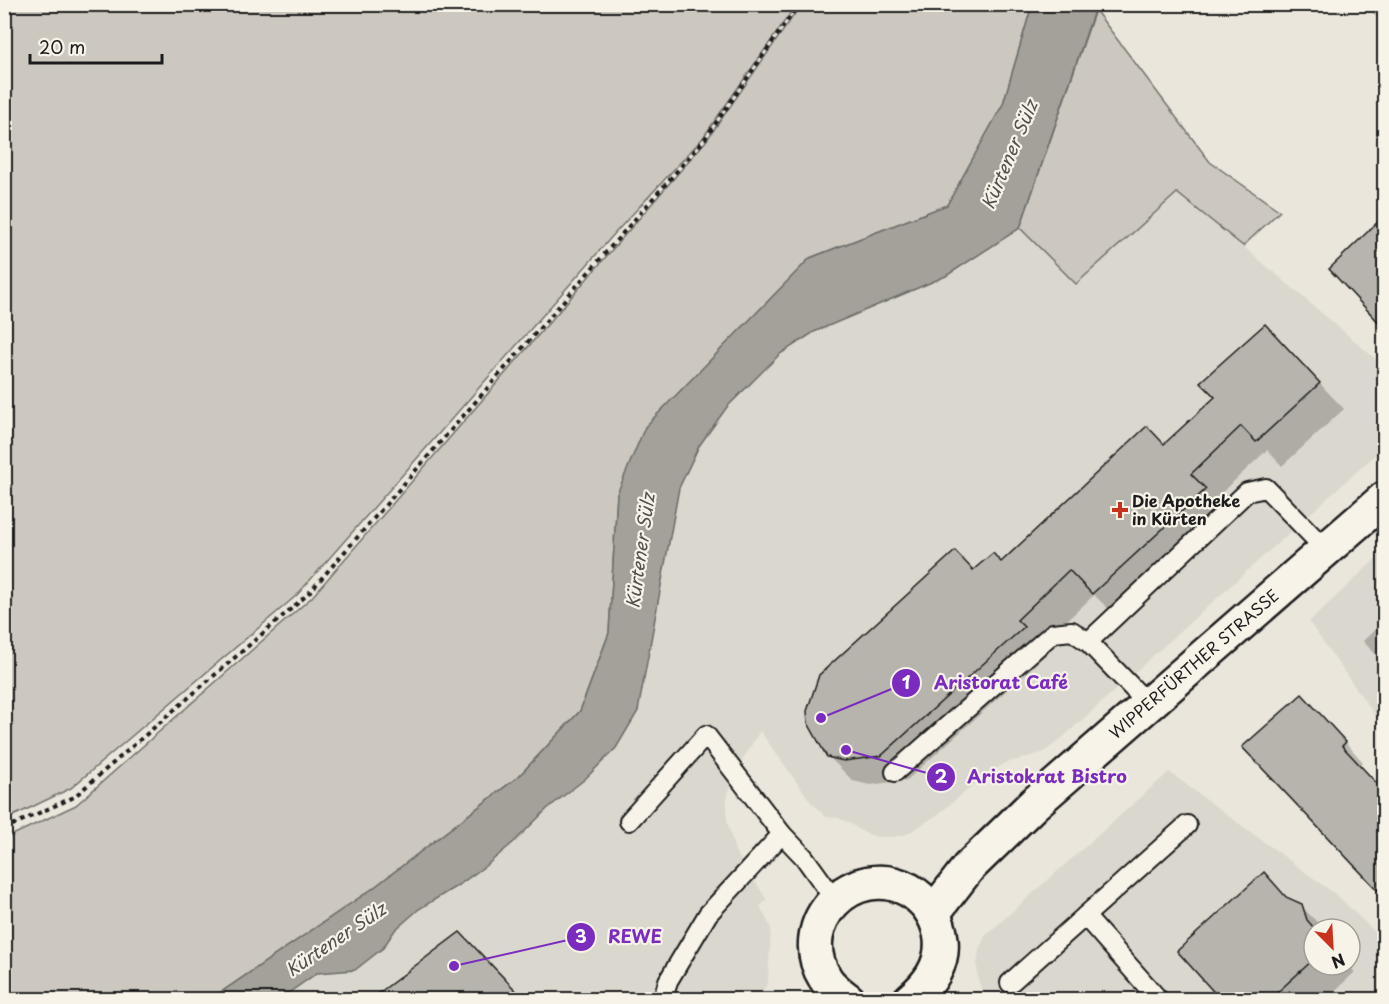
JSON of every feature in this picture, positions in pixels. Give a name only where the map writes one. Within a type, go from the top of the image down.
[{"type":"main road","name":"WIPPERFÜRTHER STRASSE","points":[[933,912],[968,868],[1034,804],[1384,499]]},
{"type":"main road","points":[[848,999],[835,990],[825,977],[818,962],[816,945],[818,928],[824,913],[835,900],[849,890],[866,883],[883,882],[900,885],[915,894],[933,912],[941,940],[940,959],[933,976],[910,999]]},
{"type":"lane","points":[[1088,642],[1247,492],[1266,488],[1326,549]]},
{"type":"lane","points":[[895,772],[1053,633],[1072,631],[1088,642],[1148,704]]},
{"type":"lane","points":[[630,821],[706,735],[782,834],[804,857],[835,900]]},
{"type":"lane","points":[[1010,983],[1187,825]]},
{"type":"lane","points":[[663,999],[668,981],[708,914],[782,834]]},
{"type":"lane","points":[[1085,916],[1159,999]]},
{"type":"path","points":[[4,830],[74,797],[307,595],[704,140],[798,4]]},
{"type":"shaded area","points":[[5,4],[796,5],[702,139],[616,232],[297,595],[71,788],[5,820]]},
{"type":"shaded area","points":[[801,5],[1032,5],[1003,104],[947,205],[810,258],[617,494],[609,633],[580,711],[519,776],[372,889],[211,999],[5,999],[4,839],[76,805],[312,597],[706,141]]},
{"type":"shaded area","points":[[1095,10],[1210,162],[1280,211],[1243,246],[1177,193],[1076,284],[1020,228]]},
{"type":"shaded area","points":[[1177,193],[1384,366],[1384,447],[1061,739],[1044,752],[1006,763],[987,774],[937,815],[907,834],[877,837],[861,831],[846,821],[826,817],[811,802],[760,731],[736,770],[727,799],[727,820],[735,851],[767,900],[760,906],[771,928],[768,982],[759,999],[280,1000],[317,973],[342,972],[383,948],[395,930],[419,909],[488,864],[547,809],[585,779],[616,748],[638,711],[679,488],[699,446],[727,407],[780,354],[813,332],[946,276],[1020,228],[1077,284]]},
{"type":"shaded area","points":[[1384,551],[1384,728],[1309,622]]},
{"type":"shaded area","points":[[1169,772],[1339,897],[1359,917],[1302,917],[1302,977],[1362,977],[1362,919],[1384,941],[1384,999],[986,999],[978,980],[979,950],[985,936]]},
{"type":"water","name":"Kürtener Sülz","points":[[1032,5],[1096,5],[1020,228],[946,276],[814,332],[780,354],[727,407],[699,446],[679,488],[638,711],[616,748],[585,779],[547,809],[488,864],[419,909],[395,930],[383,948],[355,970],[317,973],[280,999],[211,999],[372,889],[519,776],[580,711],[609,633],[617,494],[645,427],[810,258],[947,205],[1003,104]]},
{"type":"building","points":[[1384,216],[1384,328],[1329,269]]},
{"type":"building","points":[[1265,324],[1320,383],[1256,442],[1241,426],[1191,474],[1206,489],[1092,594],[1069,570],[1017,620],[1024,627],[881,756],[844,761],[827,757],[808,723],[807,711],[819,675],[955,551],[973,570],[993,553],[1001,562],[1147,426],[1164,444],[1215,397],[1200,382]]},
{"type":"building","points":[[1302,694],[1346,742],[1342,746],[1384,791],[1384,897],[1242,747]]},
{"type":"building","points":[[1264,872],[1286,897],[1302,904],[1306,917],[1302,917],[1302,970],[1270,999],[1220,999],[1177,951]]},
{"type":"building","points":[[460,932],[524,999],[371,999]]},
{"type":"place","name":"Die Apotheke in Kürten","points":[[1120,510]]},
{"type":"place","name":"Aristorat Café","points":[[821,718]]},
{"type":"place","name":"Aristokrat Bistro","points":[[846,750]]},
{"type":"place","name":"REWE","points":[[454,966]]}]
